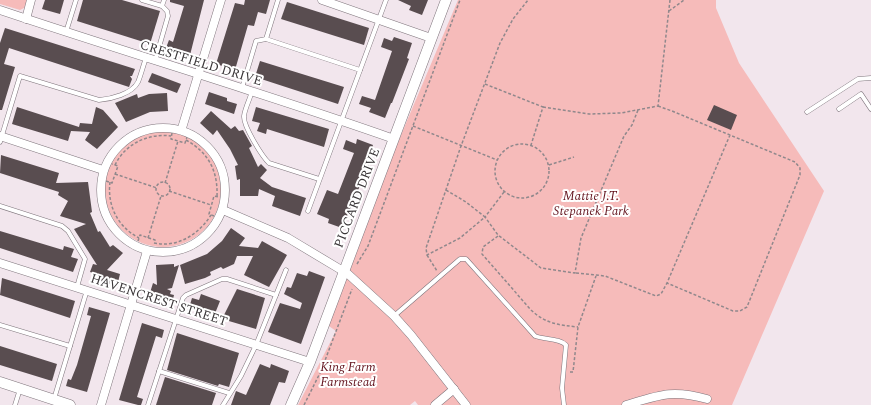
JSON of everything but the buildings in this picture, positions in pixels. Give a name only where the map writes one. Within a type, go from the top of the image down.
[{"type":"street","points":[[26,19],[32,0]]},
{"type":"street","points":[[182,128],[221,0]]},
{"type":"street","points":[[322,0],[431,38]]},
{"type":"street","name":"PICCARD DRIVE","points":[[291,405],[310,362],[446,0]]},
{"type":"street","name":"CRESTFIELD DRIVE","points":[[0,10],[154,61],[252,91],[394,139]]},
{"type":"street","points":[[158,127],[182,128],[212,150],[220,165],[225,189],[223,210],[207,233],[188,247],[166,252],[128,241],[120,235],[107,216],[102,202],[101,188],[103,170],[113,153],[134,134],[158,127]]},
{"type":"street","points":[[1,138],[103,170]]},
{"type":"street","points":[[223,210],[288,238],[344,271],[394,316],[466,405]]},
{"type":"street","points":[[101,405],[150,248]]},
{"type":"street","name":"HAVENCREST STREET","points":[[0,262],[310,362]]},
{"type":"street","points":[[0,382],[70,405]]},
{"type":"street","points":[[435,405],[454,389]]},
{"type":"street","points":[[626,405],[660,394],[686,393],[707,399]]},
{"type":"lane","points":[[66,32],[76,0]]},
{"type":"lane","points":[[142,0],[162,6],[167,11],[168,16],[154,61]]},
{"type":"lane","points":[[162,6],[164,0]]},
{"type":"lane","points":[[266,39],[278,0]]},
{"type":"lane","points":[[308,211],[386,0]]},
{"type":"lane","points":[[242,88],[256,41],[266,39],[360,70]]},
{"type":"lane","points":[[1,138],[20,76],[99,100],[109,100],[133,89],[138,83],[146,58]]},
{"type":"lane","points":[[807,112],[858,78],[871,78]]},
{"type":"lane","points":[[252,91],[244,116],[245,124],[264,158],[269,163],[320,179]]},
{"type":"lane","points":[[839,109],[861,94],[871,109]]},
{"type":"lane","points":[[0,206],[62,226],[68,231],[85,259],[77,287]]},
{"type":"lane","points":[[394,316],[460,259],[466,259],[535,336],[564,343],[567,351],[562,388],[564,405]]},
{"type":"lane","points":[[223,405],[241,376],[256,345],[286,270]]},
{"type":"lane","points":[[148,405],[182,298],[222,279],[227,279],[276,295]]},
{"type":"lane","points":[[54,400],[87,290]]},
{"type":"lane","points":[[0,325],[70,346]]},
{"type":"lane","points":[[159,371],[229,394]]},
{"type":"lane","points":[[15,405],[20,388]]},
{"type":"path","points":[[304,405],[321,371],[355,281],[355,269],[368,246],[460,0]]},
{"type":"path","points":[[442,275],[432,266],[427,255],[426,248],[461,146],[503,37],[513,19],[528,0]]},
{"type":"path","points":[[658,106],[670,0]]},
{"type":"path","points":[[669,11],[684,0]]},
{"type":"path","points":[[485,84],[543,107],[589,114],[621,113],[658,106],[795,162],[800,168],[800,174],[746,307],[740,311],[733,311],[667,283]]},
{"type":"path","points":[[531,145],[543,107]]},
{"type":"path","points":[[575,273],[581,238],[624,136],[632,125],[638,110]]},
{"type":"path","points":[[412,126],[497,160]]},
{"type":"path","points":[[115,165],[126,150],[136,142],[149,137],[162,135],[171,136],[171,139],[184,143],[187,137]]},
{"type":"path","points":[[446,190],[466,202],[485,217],[498,235],[541,268],[605,276],[656,296],[661,294],[667,283],[730,135]]},
{"type":"path","points":[[154,243],[160,244],[176,242],[191,236],[204,226],[211,215],[209,214],[214,196],[219,197],[218,183],[208,158],[199,148],[186,140]]},
{"type":"path","points":[[165,183],[178,141]]},
{"type":"path","points":[[515,144],[531,145],[542,152],[549,164],[548,179],[540,192],[526,198],[511,196],[504,192],[495,177],[497,160],[504,150],[515,144]]},
{"type":"path","points":[[549,164],[574,157]]},
{"type":"path","points":[[112,164],[118,166],[112,183],[110,182],[108,191],[111,207],[119,222],[130,233],[139,238]]},
{"type":"path","points":[[115,174],[156,188],[157,192],[161,196]]},
{"type":"path","points":[[106,181],[110,182]]},
{"type":"path","points":[[156,188],[161,183],[165,183]]},
{"type":"path","points":[[165,183],[169,186],[170,191]]},
{"type":"path","points":[[170,191],[211,205]]},
{"type":"path","points":[[161,196],[166,195],[170,191]]},
{"type":"path","points":[[427,255],[460,238],[485,217],[504,192]]},
{"type":"path","points":[[148,238],[161,196]]},
{"type":"path","points":[[138,241],[140,235],[155,240],[154,243]]},
{"type":"path","points":[[498,235],[483,247],[482,254],[538,317],[545,321],[578,327]]},
{"type":"path","points":[[150,248],[154,243]]},
{"type":"path","points":[[567,372],[573,372],[578,327],[596,276]]},
{"type":"green space","points":[[0,0],[28,0],[24,8],[20,10],[0,4]]},
{"type":"green space","name":"Mattie J.T. Stepanek Park","points":[[458,0],[716,0],[716,8],[739,63],[824,191],[732,405],[418,405],[415,401],[410,405],[298,405],[336,331],[326,324],[344,270]]},
{"type":"green space","points":[[163,131],[185,135],[204,148],[217,167],[221,189],[217,211],[204,230],[185,243],[163,247],[141,243],[122,230],[109,211],[105,189],[109,167],[122,148],[141,135]]},
{"type":"park label","name":"King Farm Farmstead","points":[[348,374]]}]
